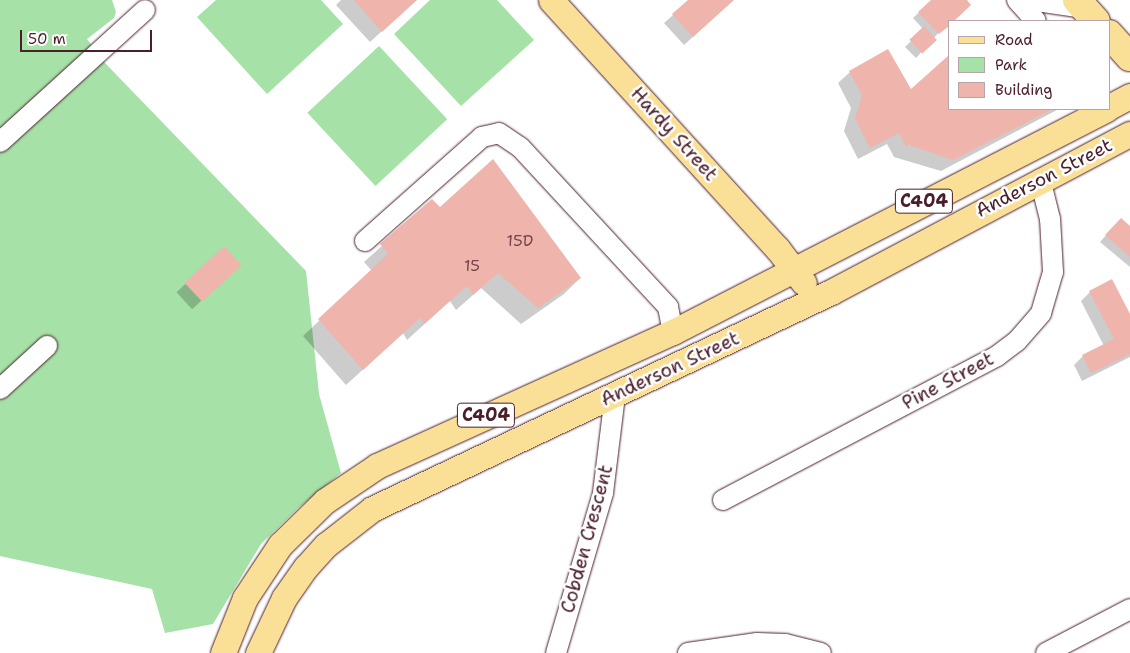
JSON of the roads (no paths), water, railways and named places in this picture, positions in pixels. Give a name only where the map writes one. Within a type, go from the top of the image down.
[{"type":"highway","points":[[1110,35],[1130,56]]},
{"type":"main road","name":"Hardy Street","points":[[551,0],[794,269],[815,300]]},
{"type":"main road","name":"Anderson Street","points":[[1110,106],[1130,96]]},
{"type":"main road","name":"Anderson Street","points":[[223,653],[232,626],[245,598],[276,551],[325,501],[377,466],[673,332],[1103,110]]},
{"type":"main road","name":"Anderson Street","points":[[258,653],[284,598],[326,545],[348,525],[398,494],[690,360],[815,300],[1040,179],[1130,134]]},
{"type":"main road","points":[[1102,149],[1130,144]]},
{"type":"main road","points":[[1025,150],[1040,179]]},
{"type":"main road","points":[[673,332],[690,360]]},
{"type":"main road","points":[[467,424],[534,409],[600,380],[615,394]]},
{"type":"street","points":[[1017,0],[1035,20]]},
{"type":"street","points":[[1030,0],[1086,10]]},
{"type":"street","points":[[0,142],[145,10]]},
{"type":"street","points":[[1056,135],[1082,110]]},
{"type":"street","points":[[365,241],[473,144],[491,133],[506,136],[520,147],[586,221],[668,307],[673,332]]},
{"type":"street","name":"Pine Street","points":[[724,500],[997,356],[1017,341],[1041,313],[1053,272],[1050,219],[1040,179]]},
{"type":"street","points":[[0,389],[48,346]]},
{"type":"street","name":"Cobden Crescent","points":[[556,653],[604,493],[615,394]]},
{"type":"street","points":[[1046,653],[1130,608]]},
{"type":"street","points":[[688,653],[757,643],[784,644],[821,653]]}]
